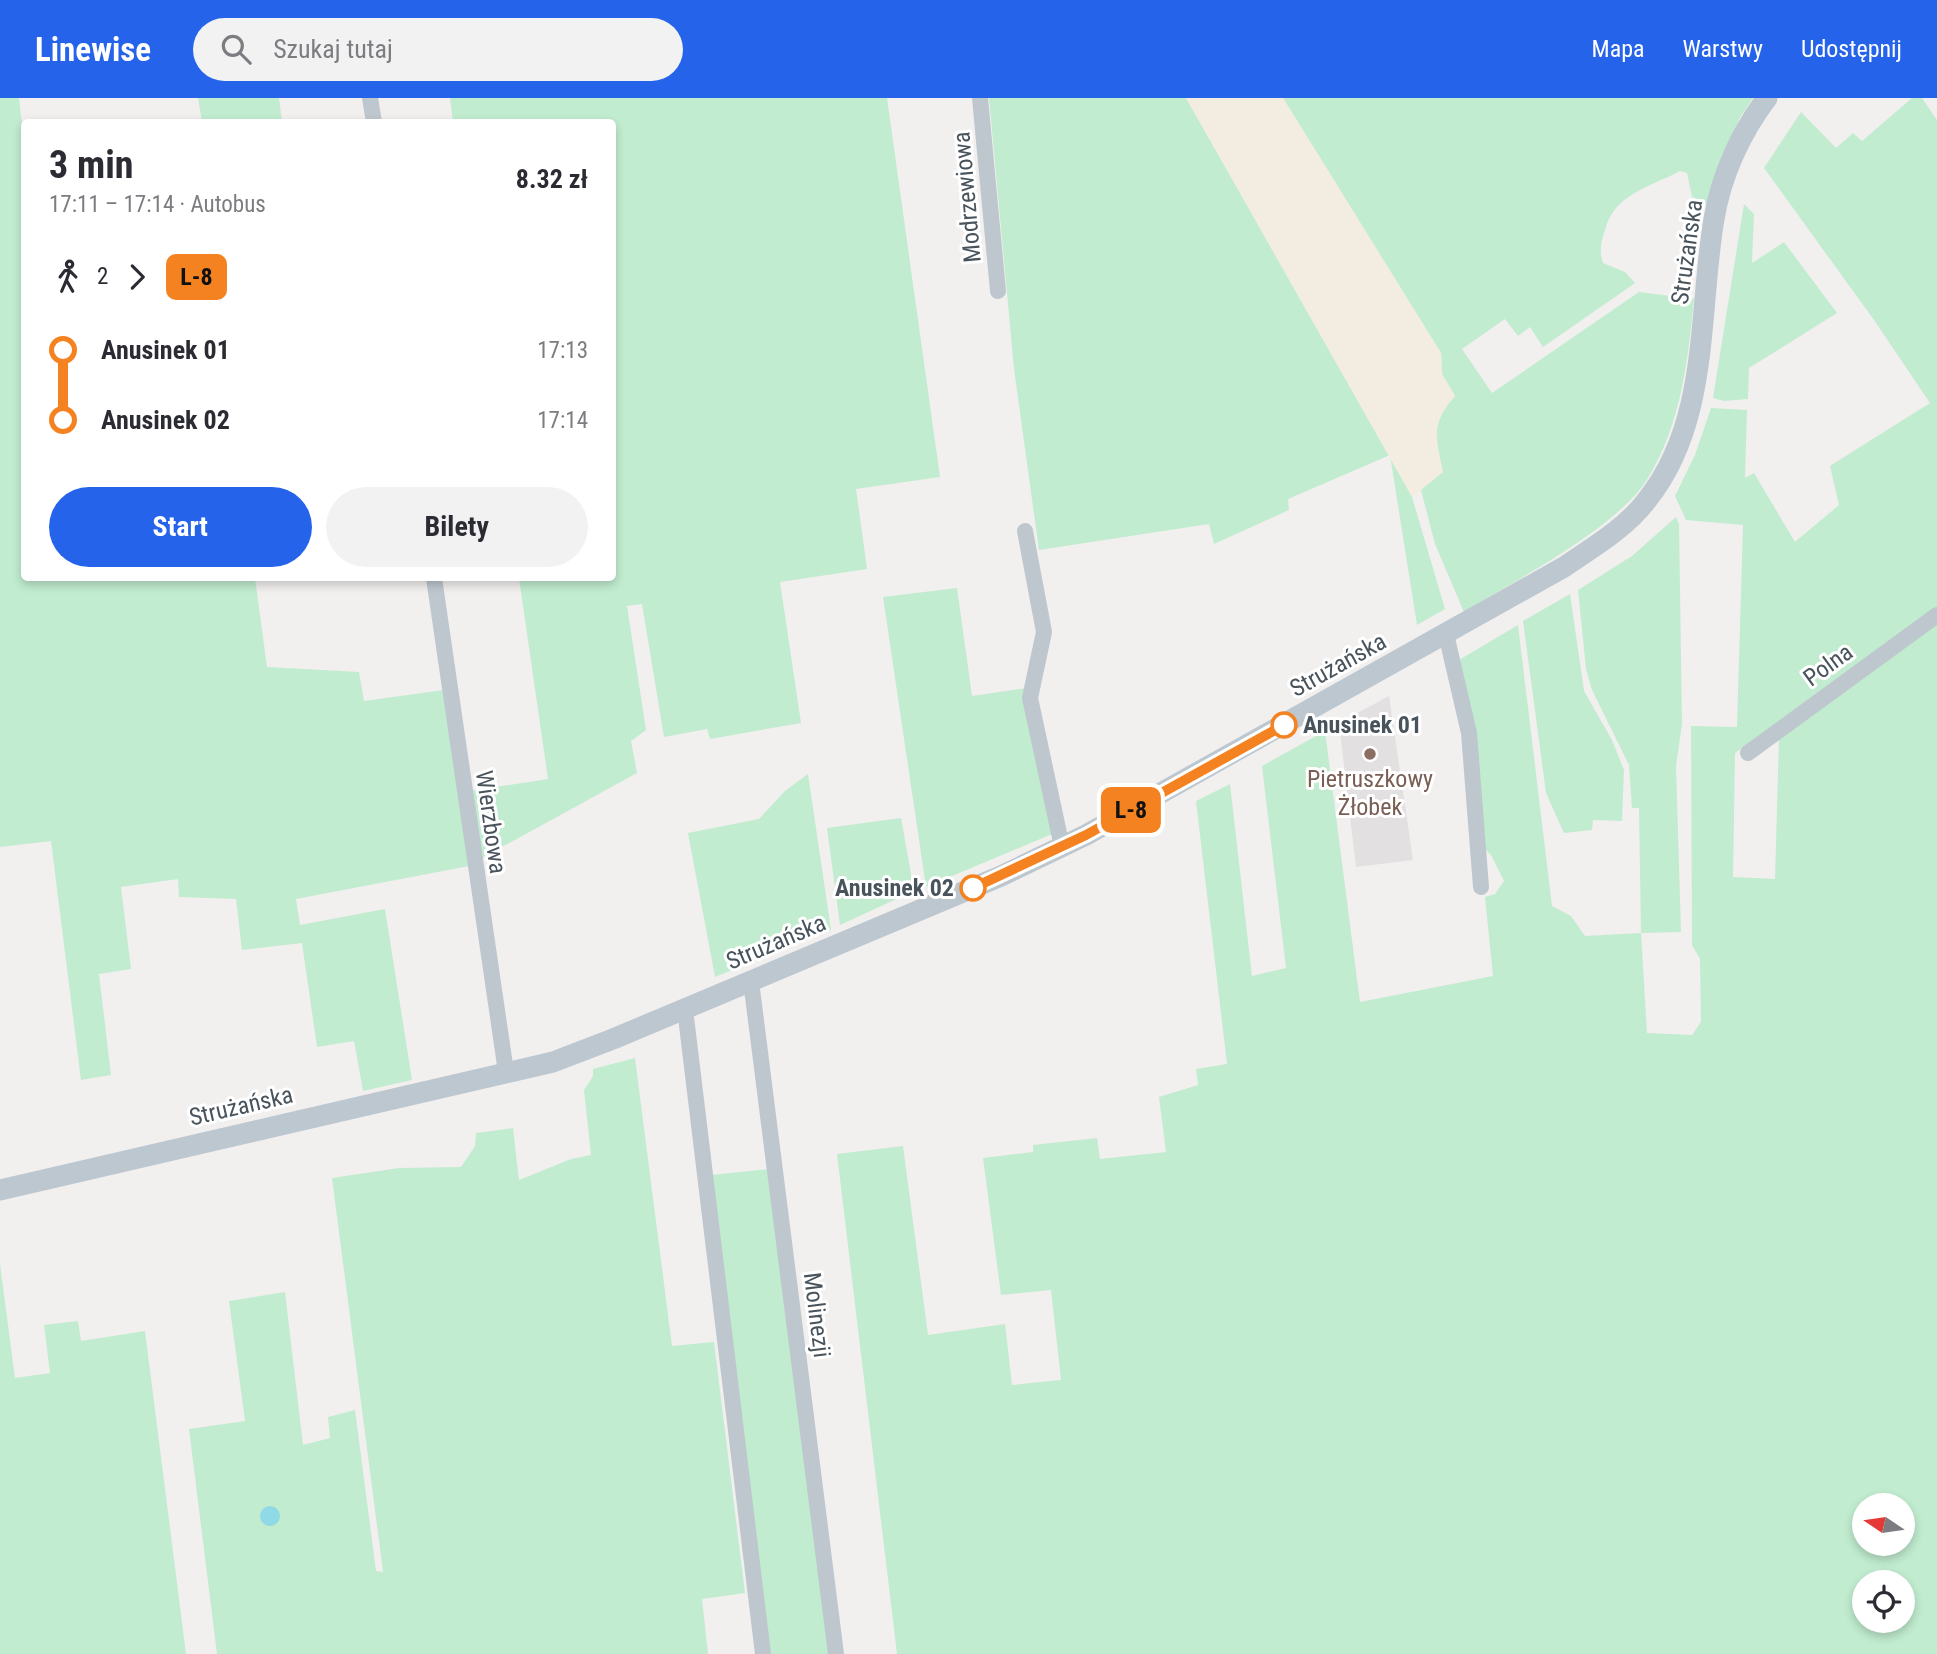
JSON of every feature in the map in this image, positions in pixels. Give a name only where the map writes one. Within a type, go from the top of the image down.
[{"type":"main road","name":"Strużańska","points":[[0,1190],[553,1062],[1001,876],[1062,847],[1564,567],[1608,537],[1647,501],[1670,463],[1687,420],[1697,373],[1714,218],[1728,169],[1752,118],[1767,98]]},
{"type":"street","points":[[370,98],[374,119]]},
{"type":"street","name":"Modrzewiowa","points":[[981,98],[998,291]]},
{"type":"street","points":[[1025,531],[1044,632],[1030,698],[1062,847]]},
{"type":"street","name":"Wierzbowa","points":[[434,581],[506,1073]]},
{"type":"street","name":"Polna","points":[[1748,753],[1937,615]]},
{"type":"street","points":[[1446,634],[1469,733],[1481,887]]},
{"type":"street","name":"Molinezji","points":[[751,981],[836,1654]]},
{"type":"street","points":[[685,1009],[763,1654]]},
{"type":"shaded area","name":"Pietruszkowy Żłobek","points":[[1389,696],[1413,860],[1356,867],[1339,723]]},
{"type":"green space","points":[[0,98],[19,98],[21,119],[21,581],[255,581],[267,667],[359,672],[364,701],[444,690],[469,866],[296,899],[300,925],[385,909],[412,1080],[363,1091],[354,1041],[317,1047],[302,943],[242,950],[236,899],[179,897],[178,879],[121,887],[131,969],[99,974],[111,1075],[81,1080],[51,841],[0,847]]},
{"type":"green space","points":[[198,98],[279,98],[282,119],[202,119]]},
{"type":"green space","points":[[450,98],[887,98],[940,477],[856,489],[867,569],[780,582],[801,723],[710,739],[707,729],[664,737],[642,604],[627,606],[646,730],[631,741],[637,773],[480,859],[470,791],[548,779],[519,581],[616,581],[616,119],[453,119]]},
{"type":"green space","points":[[989,98],[1186,98],[1390,455],[1288,499],[1289,510],[1214,544],[1209,524],[1039,550],[1014,369]]},
{"type":"green space","points":[[1283,98],[1753,98],[1739,119],[1706,204],[1692,197],[1687,173],[1680,171],[1635,193],[1616,208],[1605,230],[1601,254],[1603,263],[1625,272],[1635,283],[1543,347],[1530,327],[1518,336],[1505,319],[1462,349],[1492,393],[1639,292],[1694,299],[1681,391],[1668,436],[1648,478],[1634,497],[1590,534],[1464,612],[1435,544],[1421,490],[1442,472],[1438,449],[1438,423],[1455,396],[1442,374],[1441,353]]},
{"type":"green space","points":[[1912,98],[1922,98],[1937,120],[1937,611],[1735,753],[1733,877],[1775,879],[1779,738],[1937,620],[1937,1654],[897,1654],[837,1154],[903,1146],[928,1335],[1005,1324],[1012,1385],[1061,1380],[1051,1290],[1001,1295],[983,1158],[1033,1152],[1033,1145],[1097,1138],[1100,1159],[1166,1152],[1159,1097],[1198,1085],[1196,1069],[1227,1064],[1196,801],[1230,784],[1252,976],[1286,968],[1262,766],[1325,731],[1360,1002],[1493,976],[1485,897],[1495,894],[1504,881],[1491,855],[1484,848],[1459,660],[1518,625],[1552,906],[1571,916],[1585,936],[1641,933],[1647,1033],[1692,1035],[1701,1022],[1700,959],[1692,945],[1691,726],[1737,727],[1743,525],[1686,520],[1675,496],[1695,455],[1711,408],[1747,410],[1745,478],[1754,473],[1795,542],[1839,505],[1830,466],[1930,403],[1874,320],[1764,168],[1801,112],[1836,148],[1853,133],[1862,141]]},
{"type":"green space","points":[[1744,204],[1754,214],[1752,263],[1784,242],[1837,313],[1749,368],[1748,399],[1724,401],[1713,398]]},
{"type":"green space","points":[[1390,455],[1412,497],[1445,609],[1417,625]]},
{"type":"green space","points":[[1676,517],[1679,524],[1682,724],[1676,766],[1681,932],[1641,933],[1639,808],[1632,808],[1629,765],[1592,690],[1586,669],[1578,590],[1632,556]]},
{"type":"green space","points":[[957,588],[972,696],[1027,688],[1052,834],[926,887],[883,597]]},
{"type":"green space","points":[[1570,594],[1584,691],[1612,740],[1624,770],[1622,821],[1593,820],[1592,830],[1564,833],[1546,793],[1523,621]]},
{"type":"green space","points":[[808,774],[831,930],[715,977],[688,833],[759,819],[785,791]]},
{"type":"green space","points":[[901,818],[914,891],[840,925],[827,828]]},
{"type":"green space","points":[[635,1058],[672,1346],[714,1342],[745,1593],[702,1599],[708,1654],[217,1654],[189,1429],[245,1421],[229,1301],[285,1292],[303,1445],[330,1438],[328,1417],[355,1410],[376,1571],[383,1572],[332,1178],[399,1168],[461,1167],[475,1146],[476,1133],[513,1128],[519,1180],[571,1159],[591,1155],[584,1090],[593,1076],[593,1069]]},
{"type":"green space","points":[[770,1169],[830,1654],[770,1654],[712,1175]]},
{"type":"green space","points":[[0,1264],[15,1378],[50,1373],[44,1325],[78,1321],[81,1341],[145,1331],[186,1654],[0,1654]]},
{"type":"sand","points":[[1186,98],[1283,98],[1441,353],[1442,374],[1455,396],[1438,423],[1437,440],[1443,472],[1412,497]]},
{"type":"water","points":[[270,1506],[277,1509],[280,1516],[277,1523],[270,1526],[263,1523],[260,1516],[263,1509]]},
{"type":"bus line","name":"L-8","points":[[973,888],[1086,835],[1284,725]]},
{"type":"place","name":"Anusinek 01","points":[[1284,725]]},
{"type":"place","name":"Pietruszkowy Żłobek","points":[[1370,754]]},
{"type":"place","name":"Anusinek 02","points":[[973,888]]}]
